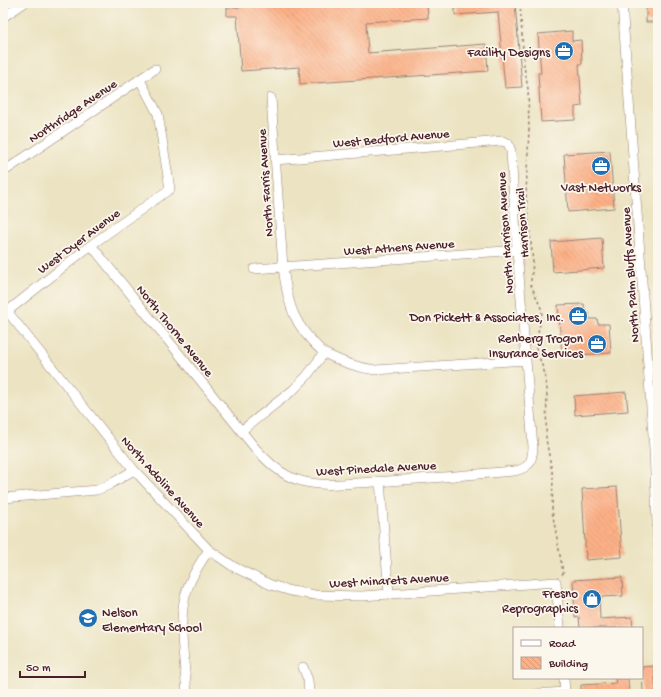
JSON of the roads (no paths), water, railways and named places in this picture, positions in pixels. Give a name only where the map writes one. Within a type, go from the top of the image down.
[{"type":"street","points":[[3,17],[24,3]]},
{"type":"street","name":"North Palm Bluffs Avenue","points":[[622,3],[654,401],[654,449],[658,546]]},
{"type":"street","name":"Northridge Avenue","points":[[3,172],[156,69]]},
{"type":"street","name":"West Dyer Avenue","points":[[5,313],[91,245],[170,189],[158,114],[140,80]]},
{"type":"street","name":"North Farris Avenue","points":[[271,98],[286,292],[300,326],[310,340],[324,353],[339,361],[355,367],[375,370],[526,360]]},
{"type":"street","name":"West Bedford Avenue","points":[[275,160],[502,141],[508,143]]},
{"type":"street","name":"North Harrison Avenue","points":[[508,143],[511,150],[517,250],[533,447],[533,457],[529,464]]},
{"type":"street","name":"North Thorne Avenue","points":[[91,245],[241,431]]},
{"type":"street","name":"West Athens Avenue","points":[[283,267],[517,250]]},
{"type":"street","points":[[254,269],[283,267]]},
{"type":"street","name":"North Adoline Avenue","points":[[5,313],[134,470],[209,550]]},
{"type":"street","points":[[241,431],[293,390],[306,377],[324,353]]},
{"type":"street","name":"West Pinedale Avenue","points":[[241,431],[269,463],[283,472],[298,480],[326,485],[514,471],[523,469],[529,464]]},
{"type":"street","points":[[3,498],[97,490],[109,485],[134,470]]},
{"type":"street","points":[[380,481],[389,594]]},
{"type":"street","points":[[187,694],[182,625],[183,610],[188,587],[209,550]]},
{"type":"street","name":"West Minarets Avenue","points":[[209,550],[234,567],[253,577],[291,591],[315,595],[339,596],[389,594],[558,580],[560,627]]},
{"type":"street","points":[[303,668],[308,680],[309,694]]},
{"type":"street","points":[[536,694],[565,693],[564,679]]},
{"type":"place","name":"Facility Designs","points":[[564,51]]},
{"type":"place","name":"Vast Networks","points":[[601,166]]},
{"type":"place","name":"Don Pickett & Associates, Inc.","points":[[578,316]]},
{"type":"place","name":"Renberg Trogon Insurance Services","points":[[597,344]]},
{"type":"place","name":"Fresno Reprographics","points":[[592,599]]},
{"type":"place","name":"Nelson Elementary School","points":[[88,618]]}]
